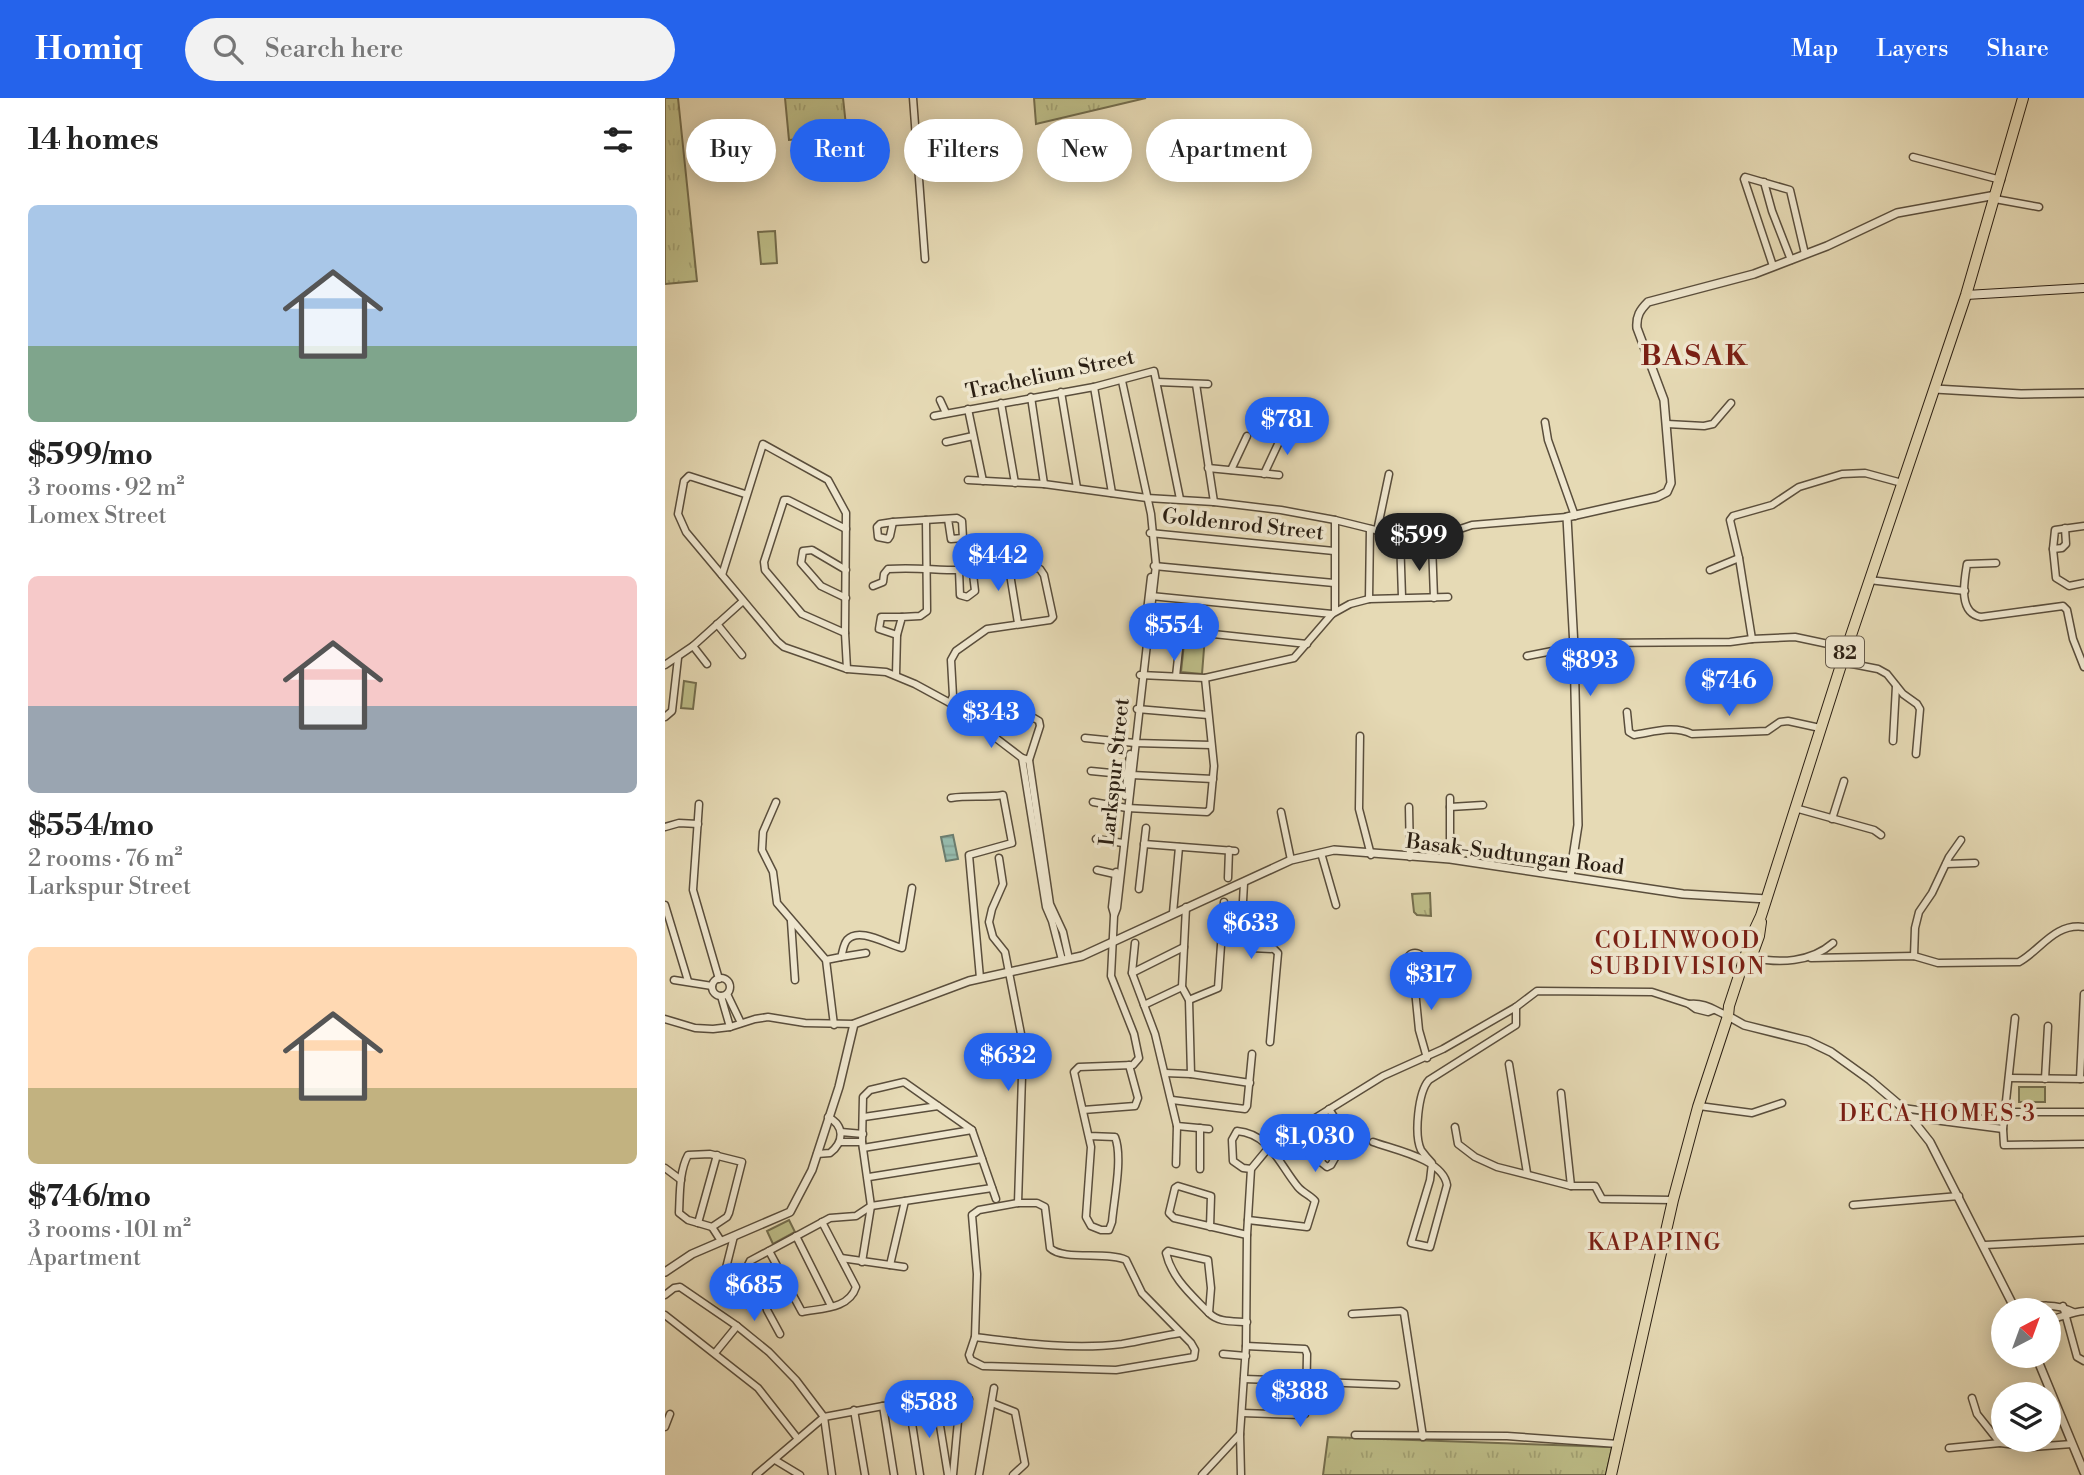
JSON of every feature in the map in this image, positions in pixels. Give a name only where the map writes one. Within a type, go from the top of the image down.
[{"type":"main road","name":"82","points":[[1611,1475],[1673,1200],[1699,1106],[1820,728],[1966,295],[2023,98]]},
{"type":"main road","points":[[1966,295],[2084,288]]},
{"type":"main road","name":"82","points":[[1728,1016],[1735,1008],[1759,936],[1761,916]]},
{"type":"street","points":[[913,98],[925,259]]},
{"type":"street","points":[[1913,157],[2001,180]]},
{"type":"street","points":[[1773,267],[1745,177],[1787,188],[1791,192],[1797,231],[1805,254]]},
{"type":"street","points":[[1764,182],[1791,260]]},
{"type":"street","points":[[1434,598],[1436,544],[1448,533],[1472,525],[1571,516],[1667,492],[1671,483],[1664,400],[1636,320],[1648,302],[1755,274],[1827,247],[1897,213],[1996,197],[2039,207]]},
{"type":"street","name":"Trachelium Street","points":[[934,416],[1094,387],[1154,371],[1157,382],[1207,384]]},
{"type":"street","name":"Larkspur Street","points":[[1122,380],[1147,498],[1154,566],[1122,843],[1112,907],[1114,941],[1111,976],[1139,1051],[1139,1058],[1133,1065],[1129,1065]]},
{"type":"street","points":[[1157,382],[1180,499]]},
{"type":"street","points":[[1196,384],[1214,502]]},
{"type":"street","points":[[1094,387],[1112,493]]},
{"type":"street","points":[[1935,389],[2021,394],[2084,393]]},
{"type":"street","points":[[1061,392],[1077,488]]},
{"type":"street","points":[[1031,397],[1044,484]]},
{"type":"street","points":[[940,400],[946,413]]},
{"type":"street","points":[[1001,403],[1015,482]]},
{"type":"street","points":[[1667,424],[1713,424],[1731,403]]},
{"type":"street","points":[[968,409],[983,481]]},
{"type":"street","points":[[1545,422],[1571,516],[1578,825],[1570,877]]},
{"type":"street","points":[[1263,474],[1286,427]]},
{"type":"street","points":[[946,442],[973,436]]},
{"type":"street","points":[[1231,470],[1247,436]]},
{"type":"street","points":[[722,575],[745,494],[763,444],[828,480],[846,513],[847,669]]},
{"type":"street","points":[[1208,468],[1279,475]]},
{"type":"street","points":[[1752,639],[1730,520],[1734,516],[1772,505],[1798,487],[1842,474],[1865,473],[1902,483]]},
{"type":"street","points":[[1369,599],[1373,530],[1389,474]]},
{"type":"street","points":[[745,494],[689,476],[684,481],[677,514],[685,532],[784,647],[847,669],[875,670],[896,676],[950,702],[1026,759]]},
{"type":"street","points":[[968,480],[1044,484],[1147,498],[1214,502],[1335,520],[1436,544]]},
{"type":"street","points":[[845,633],[797,611],[765,570],[764,562],[784,500],[846,529]]},
{"type":"street","points":[[893,523],[948,519]]},
{"type":"street","points":[[897,635],[879,629],[881,617],[920,616],[927,611],[926,520]]},
{"type":"street","points":[[1141,675],[1205,678],[1294,658],[1334,613],[1335,520]]},
{"type":"street","points":[[2084,526],[2055,530],[2053,549],[2056,578],[2069,586],[2084,583]]},
{"type":"street","points":[[2053,549],[2067,544],[2065,528]]},
{"type":"street","name":"Goldenrod Street","points":[[1150,533],[1334,551]]},
{"type":"street","points":[[1400,537],[1402,597]]},
{"type":"street","points":[[846,570],[812,550],[803,551],[801,563],[821,586],[846,598]]},
{"type":"street","points":[[1710,570],[1739,558]]},
{"type":"street","points":[[1996,563],[1967,564],[1965,606],[1973,615],[1981,617],[2063,606],[2067,610],[2073,639],[2084,667]]},
{"type":"street","points":[[1154,566],[1334,583]]},
{"type":"street","points":[[873,586],[883,582],[888,569],[920,567],[927,570],[959,570]]},
{"type":"street","points":[[950,702],[953,696],[951,660],[956,651],[987,629],[1051,620],[1053,617],[1044,575],[1040,569],[1010,574],[1018,623]]},
{"type":"street","points":[[1870,580],[1965,591]]},
{"type":"street","points":[[1151,596],[1334,613],[1369,599],[1448,597]]},
{"type":"street","points":[[665,665],[692,646],[743,601]]},
{"type":"street","points":[[896,676],[897,635],[902,617]]},
{"type":"street","points":[[717,624],[742,655]]},
{"type":"street","points":[[1147,627],[1307,644]]},
{"type":"street","points":[[1175,676],[1181,631]]},
{"type":"street","points":[[1527,656],[1593,643],[1730,642],[1795,637],[1847,648]]},
{"type":"street","points":[[692,646],[707,664]]},
{"type":"street","points":[[665,716],[672,711],[678,657]]},
{"type":"street","points":[[1842,662],[1878,668],[1887,674],[1903,694],[1917,704],[1920,709],[1916,754]]},
{"type":"street","points":[[1093,802],[1126,807],[1207,812],[1210,810],[1213,779],[1205,678]]},
{"type":"street","points":[[1893,741],[1896,686]]},
{"type":"street","points":[[1137,709],[1208,715]]},
{"type":"street","points":[[1627,712],[1629,732],[1634,735],[1673,729],[1692,734],[1767,731],[1780,722],[1788,721],[1820,728]]},
{"type":"street","points":[[1022,722],[1034,718],[1039,721],[1040,726],[1026,759],[1045,907],[1055,920],[1065,960]]},
{"type":"street","points":[[1360,736],[1359,809],[1371,855]]},
{"type":"street","points":[[1085,738],[1133,743],[1211,745]]},
{"type":"street","points":[[1091,771],[1213,779]]},
{"type":"street","points":[[1832,819],[1844,781]]},
{"type":"street","points":[[951,798],[970,795],[982,799],[1003,795],[1011,843],[969,855],[980,978]]},
{"type":"street","points":[[1450,798],[1450,859]]},
{"type":"street","points":[[776,802],[763,832],[762,850],[773,872],[777,903],[826,960],[834,1025]]},
{"type":"street","points":[[699,804],[693,890],[719,979]]},
{"type":"street","points":[[1450,807],[1483,805]]},
{"type":"street","points":[[1409,807],[1410,857]]},
{"type":"street","points":[[1795,808],[1881,835]]},
{"type":"street","points":[[1281,812],[1291,860]]},
{"type":"street","points":[[665,827],[678,823],[698,824]]},
{"type":"street","points":[[1139,889],[1146,828]]},
{"type":"street","points":[[1096,839],[1122,843]]},
{"type":"street","points":[[1914,956],[1915,928],[1919,912],[1961,840]]},
{"type":"street","points":[[1144,844],[1232,850],[1228,878]]},
{"type":"street","points":[[1173,913],[1179,846]]},
{"type":"street","name":"Basak-Sudtungan Road","points":[[665,1019],[695,1028],[730,1027],[768,1017],[834,1025],[854,1024],[980,978],[1065,960],[1114,941],[1291,860],[1334,850],[1371,855],[1450,859],[1683,894],[1767,899]]},
{"type":"street","points":[[1321,853],[1336,905]]},
{"type":"street","points":[[999,858],[1003,884],[989,922],[993,937],[1005,951],[1023,1044],[1018,1203]]},
{"type":"street","points":[[1946,864],[1975,863]]},
{"type":"street","points":[[1097,870],[1118,875]]},
{"type":"street","points":[[1244,883],[1241,937],[1251,948],[1274,949],[1278,953],[1270,1042]]},
{"type":"street","points":[[841,957],[845,943],[854,936],[876,936],[888,945],[902,947],[912,888]]},
{"type":"street","points":[[1189,1000],[1218,988],[1224,902]]},
{"type":"street","points":[[665,905],[688,981]]},
{"type":"street","points":[[1187,907],[1182,987],[1189,1000],[1191,1074]]},
{"type":"street","points":[[791,922],[795,980]]},
{"type":"street","points":[[1751,958],[1776,961],[1811,957],[1914,956],[1938,963],[2019,962],[2045,939],[2069,927],[2084,927]]},
{"type":"street","points":[[1135,943],[1132,973],[1155,1034],[1172,1100],[1177,1126],[1176,1164]]},
{"type":"street","points":[[1811,957],[1833,943]]},
{"type":"street","points":[[1132,973],[1184,947]]},
{"type":"street","points":[[826,960],[866,953]]},
{"type":"street","points":[[1413,970],[1419,1030],[1427,1058]]},
{"type":"street","points":[[712,986],[719,979],[725,979],[730,989],[724,995]]},
{"type":"street","points":[[674,980],[712,986]]},
{"type":"street","points":[[712,986],[715,994],[724,995]]},
{"type":"street","points":[[1144,1005],[1182,987]]},
{"type":"street","points":[[1241,1475],[1240,1434],[1247,1322],[1247,1235],[1251,1169],[1270,1146],[1329,1109],[1383,1076],[1427,1058],[1516,1007],[1537,990],[1652,992],[1689,1004],[1696,1009],[1708,1012],[1713,1010],[1744,1025],[1808,1041],[1831,1052],[1870,1080],[1912,1117],[1930,1142],[2010,1298]]},
{"type":"street","points":[[2009,1078],[2082,1079],[2084,994]]},
{"type":"street","points":[[724,995],[741,1023]]},
{"type":"street","points":[[724,995],[730,1027]]},
{"type":"street","points":[[1432,1163],[1430,1180],[1411,1242],[1430,1247],[1447,1185],[1446,1178],[1421,1149],[1418,1136],[1419,1104],[1424,1085],[1516,1025],[1516,1007]]},
{"type":"street","points":[[2015,1018],[2003,1125],[2004,1145],[2084,1144]]},
{"type":"street","points":[[665,1272],[692,1254],[790,1212],[812,1170],[845,1066],[854,1024]]},
{"type":"street","points":[[2045,1079],[2048,1026]]},
{"type":"street","points":[[1172,1100],[1245,1109],[1252,1054]]},
{"type":"street","points":[[1509,1063],[1527,1173]]},
{"type":"street","points":[[1083,1110],[1132,1107],[1136,1104],[1138,1098],[1129,1065],[1079,1068],[1074,1072],[1091,1147],[1086,1217],[1091,1226],[1109,1230],[1112,1222],[1117,1139],[1089,1136]]},
{"type":"street","points":[[1165,1073],[1249,1083]]},
{"type":"street","points":[[862,1262],[871,1206],[862,1142],[863,1097],[866,1093],[901,1082],[908,1084],[972,1130],[996,1199]]},
{"type":"street","points":[[1561,1093],[1571,1186]]},
{"type":"street","points":[[1699,1106],[1752,1113],[1782,1103]]},
{"type":"street","points":[[864,1117],[938,1106]]},
{"type":"street","points":[[1903,1108],[2003,1125]]},
{"type":"street","points":[[1329,1109],[1346,1137]]},
{"type":"street","points":[[2005,1112],[2084,1112]]},
{"type":"street","points":[[817,1154],[830,1153],[840,1142],[839,1125],[828,1117]]},
{"type":"street","points":[[1912,1117],[2003,1125]]},
{"type":"street","points":[[1177,1126],[1209,1129]]},
{"type":"street","points":[[1455,1127],[1458,1144],[1475,1157],[1497,1167],[1571,1186],[1595,1186],[1602,1199],[1673,1200]]},
{"type":"street","points":[[1200,1128],[1201,1169]]},
{"type":"street","points":[[840,1142],[972,1130]]},
{"type":"street","points":[[1248,1220],[1304,1228],[1308,1225],[1315,1205],[1315,1201],[1298,1187],[1270,1146],[1251,1133],[1237,1131],[1234,1134],[1231,1154],[1233,1161],[1243,1168],[1251,1169]]},
{"type":"street","points":[[841,1132],[862,1142]]},
{"type":"street","points":[[1346,1137],[1331,1165],[1328,1167],[1322,1163],[1321,1158],[1346,1137]]},
{"type":"street","points":[[1373,1142],[1432,1163]]},
{"type":"street","points":[[712,1227],[726,1217],[742,1162],[717,1156],[688,1155],[681,1180],[680,1213],[682,1217],[712,1227],[720,1241]]},
{"type":"street","points":[[698,1223],[717,1156]]},
{"type":"street","points":[[869,1177],[982,1159]]},
{"type":"street","points":[[665,1168],[681,1180]]},
{"type":"street","points":[[665,1178],[673,1174]]},
{"type":"street","points":[[1210,1227],[1211,1196],[1178,1186],[1169,1213],[1171,1216],[1210,1227],[1247,1235]]},
{"type":"street","points":[[755,1287],[747,1264],[830,1218],[856,1216],[871,1206],[992,1188]]},
{"type":"street","points":[[1853,1205],[1959,1196]]},
{"type":"street","points":[[890,1265],[905,1200]]},
{"type":"street","points":[[1018,1203],[1037,1203],[1045,1207],[1050,1248],[1056,1253],[1098,1255],[1130,1263],[1142,1293],[1195,1350],[1194,1357],[1116,1370],[983,1366],[971,1360],[969,1355],[975,1337],[977,1274],[970,1221],[972,1215],[979,1210],[1018,1203]]},
{"type":"street","points":[[769,1251],[802,1312],[845,1304],[856,1287],[822,1222]]},
{"type":"street","points":[[722,1284],[734,1236]]},
{"type":"street","points":[[796,1236],[831,1306]]},
{"type":"street","points":[[1985,1245],[2084,1240]]},
{"type":"street","points":[[1209,1313],[1208,1260],[1168,1251],[1166,1253],[1169,1266],[1175,1277],[1209,1313],[1224,1321],[1247,1322]]},
{"type":"street","points":[[841,1258],[904,1267]]},
{"type":"street","points":[[780,1334],[767,1310],[763,1295],[785,1281]]},
{"type":"street","points":[[665,1296],[674,1288],[680,1287],[737,1326],[783,1366],[824,1417],[832,1475]]},
{"type":"street","points":[[2063,1306],[2073,1312]]},
{"type":"street","points":[[2063,1306],[2077,1357],[2084,1361]]},
{"type":"street","points":[[2061,1318],[2073,1312],[2084,1311]]},
{"type":"street","points":[[1352,1314],[1404,1312],[1423,1437]]},
{"type":"street","points":[[665,1315],[758,1388],[799,1439]]},
{"type":"street","points":[[715,1353],[737,1326]]},
{"type":"street","points":[[975,1337],[1042,1346],[1090,1346],[1121,1344],[1181,1333]]},
{"type":"street","points":[[1242,1413],[1305,1414],[1305,1349],[1246,1346]]},
{"type":"street","points":[[1223,1354],[1245,1356]]},
{"type":"street","points":[[2041,1368],[2083,1468]]},
{"type":"street","points":[[1244,1379],[1395,1385]]},
{"type":"street","points":[[979,1475],[994,1388]]},
{"type":"street","points":[[1972,1398],[1977,1414],[1991,1432]]},
{"type":"street","points":[[953,1475],[960,1399]]},
{"type":"street","points":[[756,1475],[824,1417],[883,1406],[969,1399]]},
{"type":"street","points":[[936,1401],[948,1475]]},
{"type":"street","points":[[992,1403],[1015,1412],[1025,1464],[1013,1475]]},
{"type":"street","points":[[909,1404],[920,1475]]},
{"type":"street","points":[[883,1406],[894,1475]]},
{"type":"street","points":[[854,1410],[865,1475]]},
{"type":"street","points":[[665,1427],[670,1414]]},
{"type":"street","points":[[1205,1474],[1240,1434]]},
{"type":"street","points":[[1355,1435],[1507,1436],[1618,1444]]},
{"type":"street","points":[[1949,1448],[1991,1444]]},
{"type":"street","points":[[2061,1445],[2073,1444]]},
{"type":"street","points":[[775,1460],[800,1475]]},
{"type":"green space","points":[[665,98],[678,98],[697,281],[665,284]]},
{"type":"green space","points":[[785,98],[843,98],[845,119],[790,119],[789,140]]},
{"type":"green space","points":[[1034,98],[1146,98],[1057,119],[1037,119],[1036,124]]},
{"type":"green space","points":[[775,231],[777,263],[761,264],[758,232]]},
{"type":"green space","points":[[1185,634],[1205,636],[1202,674],[1181,672]]},
{"type":"green space","points":[[684,681],[696,683],[693,709],[681,708]]},
{"type":"green space","points":[[1430,893],[1431,916],[1417,915],[1414,912],[1412,894]]},
{"type":"green space","points":[[2019,1087],[2045,1087],[2045,1102],[2019,1102]]},
{"type":"green space","points":[[789,1220],[795,1232],[773,1244],[767,1231]]},
{"type":"green space","points":[[1328,1437],[1612,1447],[1606,1475],[1323,1475]]},
{"type":"shaded area","points":[[953,835],[958,859],[946,861],[941,837]]},
{"type":"district","name":"BASAK","points":[[1695,355]]},
{"type":"district","name":"COLINWOOD SUBDIVISION","points":[[1678,953]]},
{"type":"district","name":"DECA HOMES 3","points":[[1938,1113]]},
{"type":"district","name":"KAPAPING","points":[[1655,1242]]}]
